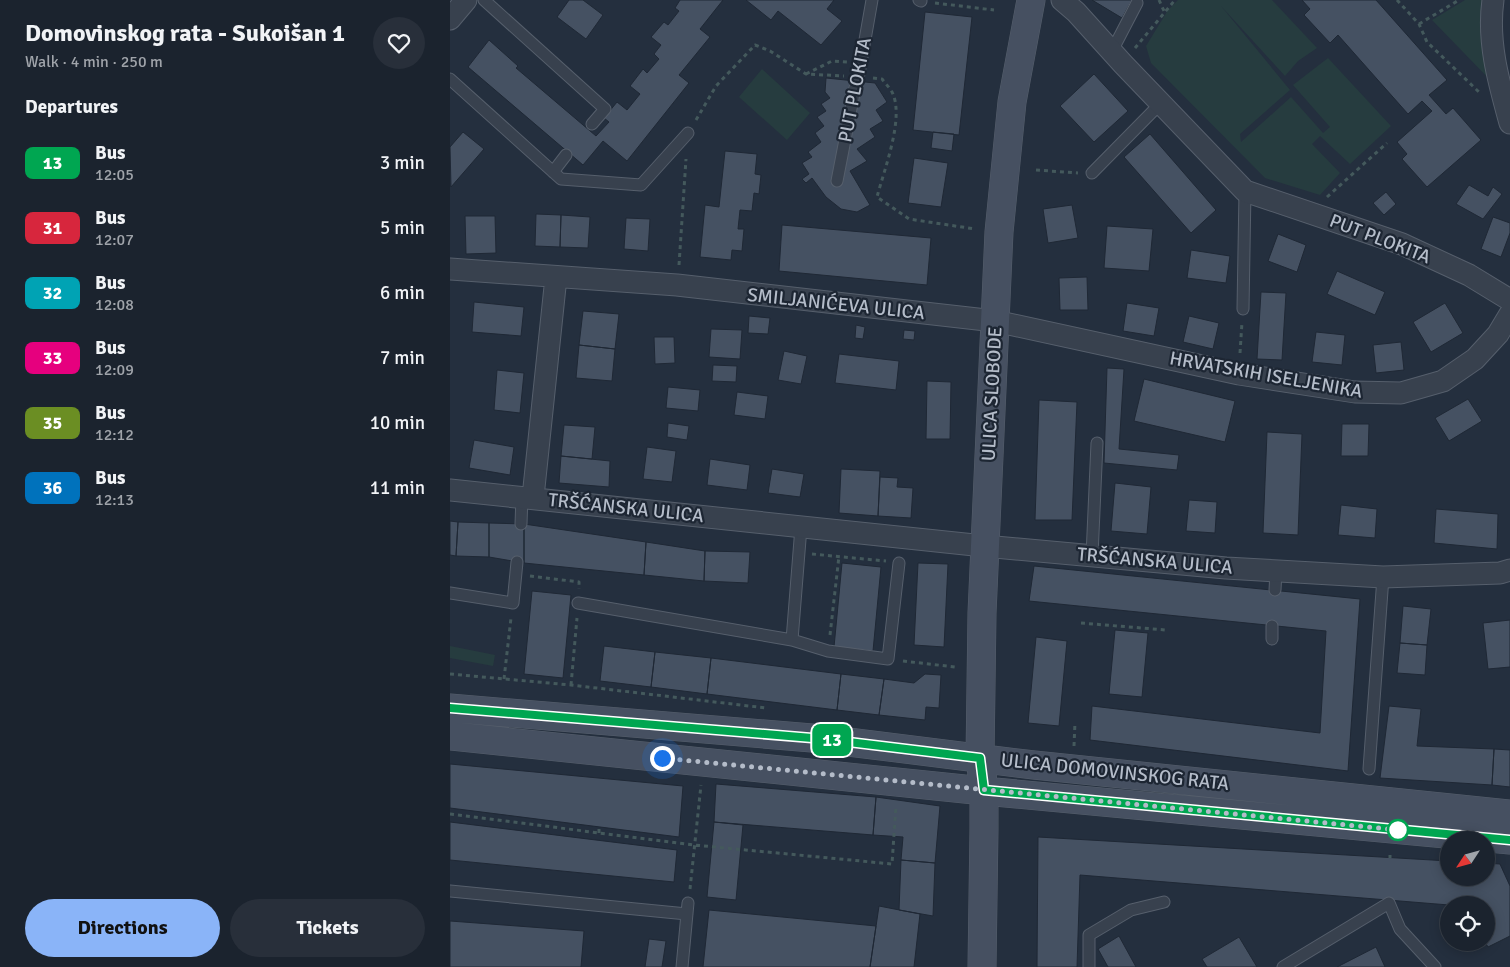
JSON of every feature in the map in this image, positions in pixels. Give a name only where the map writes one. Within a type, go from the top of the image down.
[{"type":"main road","name":"ULICA SLOBODE","points":[[982,967],[984,790],[980,758],[984,546],[995,321],[1004,170],[1012,102],[1031,0]]},
{"type":"main road","name":"ULICA DOMOVINSKOG RATA","points":[[450,708],[824,739],[1034,765],[1510,814]]},
{"type":"main road","name":"ULICA DOMOVINSKOG RATA","points":[[450,736],[984,790],[1510,840]]},
{"type":"street","points":[[450,19],[466,0]]},
{"type":"street","name":"PUT PLOKITA","points":[[1062,0],[1076,12],[1160,104],[1245,191],[1402,244],[1469,275],[1510,300]]},
{"type":"street","points":[[1493,0],[1490,20],[1496,71],[1510,123]]},
{"type":"street","name":"SMILJANIĆEVA ULICA","points":[[450,269],[678,286],[995,321]]},
{"type":"street","points":[[528,497],[556,277]]},
{"type":"street","name":"HRVATSKIH ISELJENIKA","points":[[995,321],[1239,374],[1355,392],[1401,393],[1443,381],[1475,359],[1498,334],[1510,314]]},
{"type":"street","name":"TRŠĆANSKA ULICA","points":[[450,490],[1092,556],[1275,580],[1500,573],[1510,570]]},
{"type":"lane","points":[[484,0],[606,109],[592,124]]},
{"type":"lane","name":"PUT PLOKITA","points":[[837,181],[855,88],[861,71],[872,0]]},
{"type":"lane","points":[[1117,58],[1137,3]]},
{"type":"lane","points":[[450,79],[561,179],[641,185],[688,133]]},
{"type":"lane","points":[[1092,173],[1160,104]]},
{"type":"lane","points":[[553,172],[566,155]]},
{"type":"lane","points":[[1243,309],[1245,191]]},
{"type":"lane","points":[[1092,556],[1097,442]]},
{"type":"lane","points":[[521,524],[528,497]]},
{"type":"lane","points":[[792,640],[801,527]]},
{"type":"lane","points":[[450,593],[513,603],[517,562]]},
{"type":"lane","points":[[578,603],[792,640],[828,652],[888,659],[899,563]]},
{"type":"lane","points":[[1369,769],[1383,577]]},
{"type":"lane","points":[[1272,626],[1272,639]]},
{"type":"lane","points":[[450,892],[688,909],[682,967]]},
{"type":"lane","points":[[1089,967],[1089,935],[1131,910],[1164,902]]},
{"type":"lane","points":[[1283,967],[1389,903],[1400,929],[1436,967]]},
{"type":"path","points":[[920,0],[994,10]]},
{"type":"path","points":[[1159,0],[1164,12]]},
{"type":"path","points":[[1117,58],[1174,0]]},
{"type":"path","points":[[1397,0],[1419,24],[1427,42],[1482,96]]},
{"type":"path","points":[[1419,24],[1458,0]]},
{"type":"path","points":[[678,286],[688,133],[716,86],[754,45],[770,51],[806,74],[845,76]]},
{"type":"path","points":[[806,74],[832,62],[882,79],[892,92],[895,108],[894,134],[877,197],[910,219],[975,229]]},
{"type":"path","points":[[1310,212],[1386,143]]},
{"type":"path","points":[[1036,170],[1092,173]]},
{"type":"path","points":[[1239,374],[1243,309]]},
{"type":"path","points":[[799,552],[899,563]]},
{"type":"path","points":[[828,652],[839,556]]},
{"type":"path","points":[[525,576],[579,582],[571,685]]},
{"type":"path","points":[[504,679],[513,603]]},
{"type":"path","points":[[1081,623],[1166,630]]},
{"type":"path","points":[[888,659],[955,667]]},
{"type":"path","points":[[450,674],[571,685],[775,710]]},
{"type":"path","points":[[1074,754],[1075,722]]},
{"type":"path","points":[[688,909],[702,777]]},
{"type":"path","points":[[450,814],[694,845],[892,864],[896,800]]},
{"type":"path","points":[[599,827],[599,833]]},
{"type":"green space","points":[[1178,0],[1272,0],[1317,48],[1298,61],[1285,76],[1221,6],[1290,90],[1240,134],[1241,142],[1291,97],[1323,133],[1330,127],[1293,85],[1328,58],[1391,126],[1350,164],[1320,136],[1312,144],[1340,173],[1320,195],[1265,178],[1151,63],[1146,46],[1168,10]]},
{"type":"green space","points":[[1465,0],[1487,0],[1494,84],[1432,20]]},
{"type":"green space","points":[[762,69],[810,113],[787,140],[739,97]]},
{"type":"green space","points":[[450,646],[495,655],[493,666],[450,658]]},
{"type":"building","points":[[569,0],[583,0],[603,15],[586,39],[557,17]]},
{"type":"building","points":[[680,0],[723,0],[700,29],[710,37],[679,75],[689,83],[627,161],[603,141],[583,165],[468,67],[489,40],[518,66],[516,68],[596,136],[609,122],[604,118],[617,102],[627,110],[640,94],[630,86],[643,69],[647,73],[659,59],[654,54],[661,45],[651,37],[664,22],[668,25],[679,11],[675,8]]},
{"type":"building","points":[[746,0],[834,0],[827,9],[842,21],[821,45],[778,11],[771,20]]},
{"type":"building","points":[[1092,0],[1132,0],[1122,18]]},
{"type":"building","points":[[1302,0],[1376,0],[1447,80],[1429,95],[1446,114],[1453,108],[1481,140],[1427,187],[1402,159],[1407,154],[1397,142],[1432,111],[1422,101],[1408,114],[1338,35],[1330,43],[1304,15],[1310,9]]},
{"type":"building","points":[[925,12],[972,17],[959,135],[913,130]]},
{"type":"building","points":[[1094,74],[1128,111],[1094,142],[1060,106]]},
{"type":"building","points":[[826,78],[875,83],[887,102],[876,110],[883,121],[870,129],[875,137],[857,149],[867,161],[850,171],[870,205],[857,212],[841,209],[826,197],[812,178],[806,183],[802,179],[809,174],[802,163],[812,157],[808,152],[821,142],[815,133],[824,126],[817,117],[826,111],[821,104],[830,98],[825,92]]},
{"type":"building","points":[[463,132],[484,149],[451,187],[450,147]]},
{"type":"building","points":[[933,132],[954,134],[952,151],[931,148]]},
{"type":"building","points":[[1150,134],[1216,210],[1191,233],[1124,157]]},
{"type":"building","points":[[725,151],[757,154],[755,174],[761,175],[759,194],[754,193],[752,211],[740,210],[738,229],[744,229],[742,251],[732,250],[731,260],[700,257],[705,205],[719,207]]},
{"type":"building","points":[[914,158],[948,163],[941,207],[908,203]]},
{"type":"building","points":[[1469,185],[1488,196],[1493,187],[1502,194],[1483,219],[1456,204]]},
{"type":"building","points":[[1386,192],[1396,204],[1384,215],[1373,203]]},
{"type":"building","points":[[1072,205],[1078,238],[1048,243],[1043,209]]},
{"type":"building","points":[[536,214],[561,215],[560,247],[535,246]]},
{"type":"building","points":[[561,215],[590,217],[588,248],[560,247]]},
{"type":"building","points":[[465,216],[495,216],[496,253],[466,254]]},
{"type":"building","points":[[1493,217],[1510,223],[1510,233],[1501,257],[1481,249]]},
{"type":"building","points":[[626,218],[650,219],[648,251],[624,249]]},
{"type":"building","points":[[782,225],[931,238],[927,285],[779,271]]},
{"type":"building","points":[[1107,226],[1153,229],[1149,271],[1104,268]]},
{"type":"building","points":[[1278,234],[1306,245],[1297,272],[1268,261]]},
{"type":"building","points":[[1191,250],[1230,256],[1226,283],[1187,278]]},
{"type":"building","points":[[1337,271],[1385,292],[1375,315],[1327,294]]},
{"type":"building","points":[[1087,277],[1088,310],[1060,310],[1059,278]]},
{"type":"building","points":[[1261,292],[1286,293],[1282,360],[1257,359]]},
{"type":"building","points":[[474,302],[524,307],[521,336],[472,332]]},
{"type":"building","points":[[1127,303],[1159,308],[1154,336],[1123,331]]},
{"type":"building","points":[[1445,303],[1463,333],[1431,352],[1413,322]]},
{"type":"building","points":[[583,311],[619,314],[615,349],[579,345]]},
{"type":"building","points":[[749,316],[770,318],[768,334],[748,333]]},
{"type":"building","points":[[1189,316],[1219,323],[1213,349],[1183,342]]},
{"type":"building","points":[[856,325],[865,327],[863,339],[855,338]]},
{"type":"building","points":[[711,329],[742,330],[740,359],[709,357]]},
{"type":"building","points":[[904,330],[915,331],[914,340],[903,339]]},
{"type":"building","points":[[1316,332],[1345,335],[1342,365],[1312,362]]},
{"type":"building","points":[[654,337],[674,337],[675,363],[655,364]]},
{"type":"building","points":[[1401,342],[1404,370],[1376,373],[1373,345]]},
{"type":"building","points":[[579,345],[615,349],[612,381],[576,378]]},
{"type":"building","points":[[784,351],[807,356],[801,384],[778,380]]},
{"type":"building","points":[[839,354],[899,361],[896,390],[835,383]]},
{"type":"building","points":[[713,365],[737,366],[736,382],[712,381]]},
{"type":"building","points":[[1107,368],[1124,369],[1119,449],[1179,455],[1177,470],[1104,463]]},
{"type":"building","points":[[497,370],[524,373],[520,413],[494,410]]},
{"type":"building","points":[[1144,379],[1235,401],[1225,442],[1134,421]]},
{"type":"building","points":[[927,381],[951,382],[950,439],[926,439]]},
{"type":"building","points":[[668,387],[700,390],[698,411],[666,408]]},
{"type":"building","points":[[737,392],[768,396],[765,419],[734,415]]},
{"type":"building","points":[[1468,399],[1482,421],[1449,441],[1435,418]]},
{"type":"building","points":[[1039,400],[1077,402],[1072,520],[1035,520]]},
{"type":"building","points":[[668,423],[689,426],[687,440],[667,437]]},
{"type":"building","points":[[1342,424],[1369,424],[1368,456],[1341,456]]},
{"type":"building","points":[[564,425],[595,427],[592,459],[561,456]]},
{"type":"building","points":[[1267,432],[1302,434],[1298,535],[1263,533]]},
{"type":"building","points":[[474,440],[514,447],[510,475],[469,468]]},
{"type":"building","points":[[647,447],[676,451],[672,482],[643,479]]},
{"type":"building","points":[[561,456],[610,461],[609,487],[559,483]]},
{"type":"building","points":[[710,459],[750,465],[747,490],[707,485]]},
{"type":"building","points":[[772,469],[804,474],[800,497],[768,493]]},
{"type":"building","points":[[841,469],[880,471],[878,516],[839,513]]},
{"type":"building","points":[[880,477],[898,478],[897,487],[913,488],[911,518],[878,516]]},
{"type":"building","points":[[1115,483],[1151,487],[1147,534],[1111,531]]},
{"type":"building","points":[[1189,500],[1217,502],[1215,533],[1186,531]]},
{"type":"building","points":[[1341,505],[1377,509],[1375,538],[1338,535]]},
{"type":"building","points":[[1436,509],[1498,514],[1497,549],[1434,543]]},
{"type":"building","points":[[450,521],[458,522],[456,556],[450,555]]},
{"type":"building","points":[[458,522],[489,523],[489,557],[456,556]]},
{"type":"building","points":[[489,523],[524,524],[524,563],[489,557]]},
{"type":"building","points":[[524,524],[646,542],[644,575],[524,563]]},
{"type":"building","points":[[646,542],[705,551],[704,581],[644,575]]},
{"type":"building","points":[[705,551],[750,552],[748,583],[704,581]]},
{"type":"building","points":[[842,563],[881,567],[873,651],[834,647]]},
{"type":"building","points":[[918,563],[948,564],[944,647],[914,645]]},
{"type":"building","points":[[1034,566],[1360,599],[1348,771],[1090,740],[1092,706],[1320,733],[1326,631],[1029,601]]},
{"type":"building","points":[[532,591],[571,595],[563,678],[524,674]]},
{"type":"building","points":[[1403,606],[1431,609],[1427,645],[1400,643]]},
{"type":"building","points":[[1510,620],[1510,667],[1488,669],[1483,623]]},
{"type":"building","points":[[1115,630],[1148,633],[1142,697],[1109,694]]},
{"type":"building","points":[[1036,637],[1067,641],[1059,726],[1028,723]]},
{"type":"building","points":[[1400,643],[1427,645],[1425,675],[1397,673]]},
{"type":"building","points":[[604,646],[655,652],[651,687],[600,681]]},
{"type":"building","points":[[655,652],[711,658],[707,694],[651,687]]},
{"type":"building","points":[[711,658],[841,674],[837,710],[707,694]]},
{"type":"building","points":[[841,674],[884,679],[879,715],[837,710]]},
{"type":"building","points":[[925,674],[941,675],[939,708],[926,707],[925,720],[879,715],[884,679],[914,683]]},
{"type":"building","points":[[1389,706],[1421,709],[1417,746],[1494,749],[1492,785],[1380,778]]},
{"type":"building","points":[[1494,749],[1510,750],[1510,787],[1492,785]]},
{"type":"building","points":[[450,764],[683,786],[679,837],[450,808]]},
{"type":"building","points":[[716,784],[876,797],[873,835],[714,822]]},
{"type":"building","points":[[876,797],[940,806],[935,863],[901,860],[903,837],[873,835]]},
{"type":"building","points":[[450,822],[677,850],[674,882],[450,860]]},
{"type":"building","points":[[714,822],[743,825],[736,900],[707,897]]},
{"type":"building","points":[[1038,837],[1440,860],[1440,886],[1495,886],[1495,864],[1500,864],[1510,886],[1510,936],[1495,944],[1495,896],[1440,896],[1440,904],[1080,875],[1077,967],[1037,967]]},
{"type":"building","points":[[901,860],[935,863],[933,916],[899,910]]},
{"type":"building","points":[[879,906],[920,914],[914,967],[870,967]]},
{"type":"building","points":[[709,910],[876,926],[870,967],[703,967]]},
{"type":"building","points":[[450,921],[584,931],[581,967],[450,967]]},
{"type":"building","points":[[1119,936],[1136,967],[1108,967],[1098,949]]},
{"type":"building","points":[[1239,937],[1257,967],[1207,967],[1202,959]]},
{"type":"building","points":[[649,939],[666,941],[662,967],[645,967]]},
{"type":"building","points":[[1376,947],[1385,967],[1337,967]]},
{"type":"bus line","name":"13","points":[[450,708],[501,714],[654,724],[824,739],[980,758],[984,790],[1510,840]]},
{"type":"route","points":[[662,758],[1398,830]]}]
